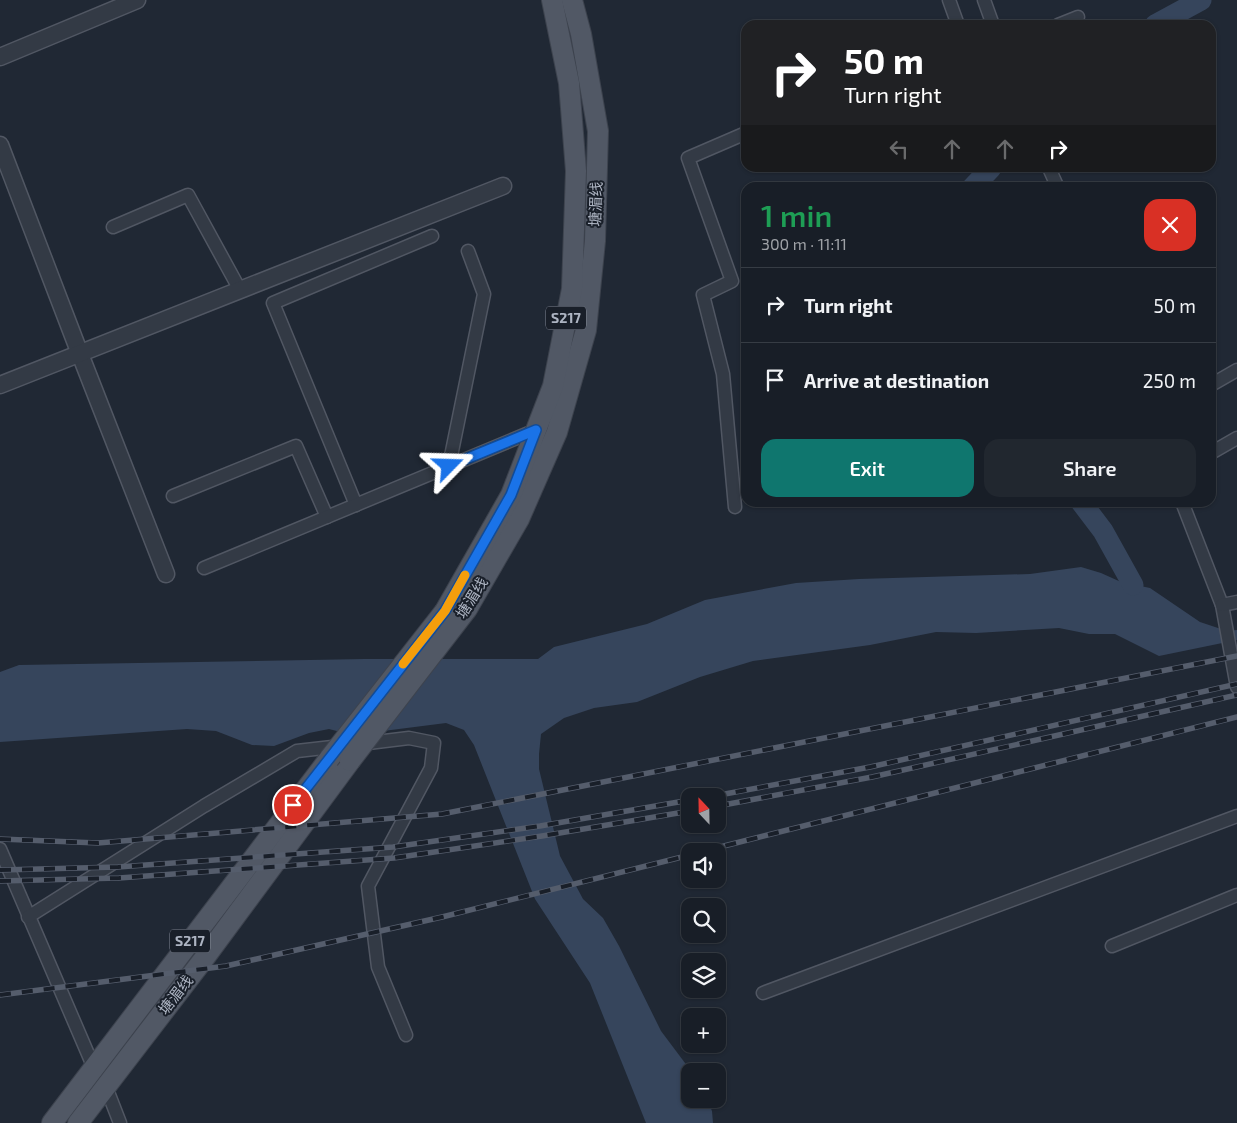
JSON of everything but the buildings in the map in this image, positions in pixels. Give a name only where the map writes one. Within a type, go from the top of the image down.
[{"type":"main road","name":"S217","points":[[52,1123],[329,759],[445,611],[511,495],[552,386],[572,290],[576,171],[569,83],[552,0]]},
{"type":"main road","name":"塘湄线","points":[[78,1123],[203,960],[350,761],[467,609],[519,518],[557,432],[586,330],[595,241],[598,131],[581,34],[572,0]]},
{"type":"street","points":[[0,57],[137,0]]},
{"type":"street","points":[[950,0],[956,20]]},
{"type":"street","points":[[984,0],[991,20]]},
{"type":"street","points":[[1070,20],[1078,17]]},
{"type":"street","points":[[735,507],[723,374],[702,295],[732,281],[688,158],[741,135]]},
{"type":"street","points":[[0,145],[166,574]]},
{"type":"street","points":[[0,385],[503,186]]},
{"type":"street","points":[[113,227],[188,195],[240,290]]},
{"type":"street","points":[[356,505],[272,303],[432,236]]},
{"type":"street","points":[[449,466],[484,294],[468,251]]},
{"type":"street","points":[[1216,382],[1237,370]]},
{"type":"street","points":[[204,568],[536,430]]},
{"type":"street","points":[[1216,450],[1237,438]]},
{"type":"street","points":[[173,496],[296,446],[327,517]]},
{"type":"street","points":[[1184,507],[1222,605],[1237,687]]},
{"type":"street","points":[[1222,605],[1237,602]]},
{"type":"street","points":[[28,917],[204,806],[297,751],[410,738],[434,743],[431,768],[368,886],[378,967],[406,1035]]},
{"type":"street","points":[[763,993],[1237,816]]},
{"type":"street","points":[[0,849],[94,1068]]},
{"type":"street","points":[[1112,946],[1237,895]]},
{"type":"street","points":[[106,1087],[120,1123]]},
{"type":"water","points":[[1081,567],[1121,582],[1150,588],[1200,622],[1227,631],[1237,630],[1237,640],[1159,656],[1115,634],[1089,634],[1059,628],[976,633],[936,632],[870,645],[753,661],[700,677],[637,702],[594,708],[564,718],[541,734],[539,769],[560,856],[583,899],[603,918],[661,1031],[685,1063],[681,1063],[681,1108],[711,1108],[713,1123],[646,1123],[590,983],[535,899],[474,745],[464,730],[446,723],[352,735],[329,729],[309,733],[274,746],[252,745],[216,731],[187,729],[0,742],[0,672],[19,665],[365,659],[538,659],[554,647],[647,624],[705,600],[796,583],[859,579],[1030,574]]},
{"type":"waterway","points":[[1164,20],[1201,0]]},
{"type":"waterway","points":[[978,182],[987,172]]},
{"type":"waterway","points":[[1085,507],[1103,531],[1133,585]]},
{"type":"railway","points":[[0,839],[98,843],[442,814],[1237,656]]},
{"type":"railway","points":[[726,794],[870,767],[1237,684]]},
{"type":"railway","points":[[726,804],[872,777],[1237,695]]},
{"type":"railway","points":[[726,845],[1237,717]]},
{"type":"railway","points":[[0,870],[118,867],[393,847],[540,826],[681,802]]},
{"type":"railway","points":[[0,881],[119,878],[394,858],[681,813]]},
{"type":"railway","points":[[0,995],[226,966],[442,917],[681,857]]},
{"type":"slow traffic","points":[[403,664],[445,611],[465,575]]},
{"type":"route","points":[[293,805],[445,611],[511,495],[536,430],[449,466]]}]
